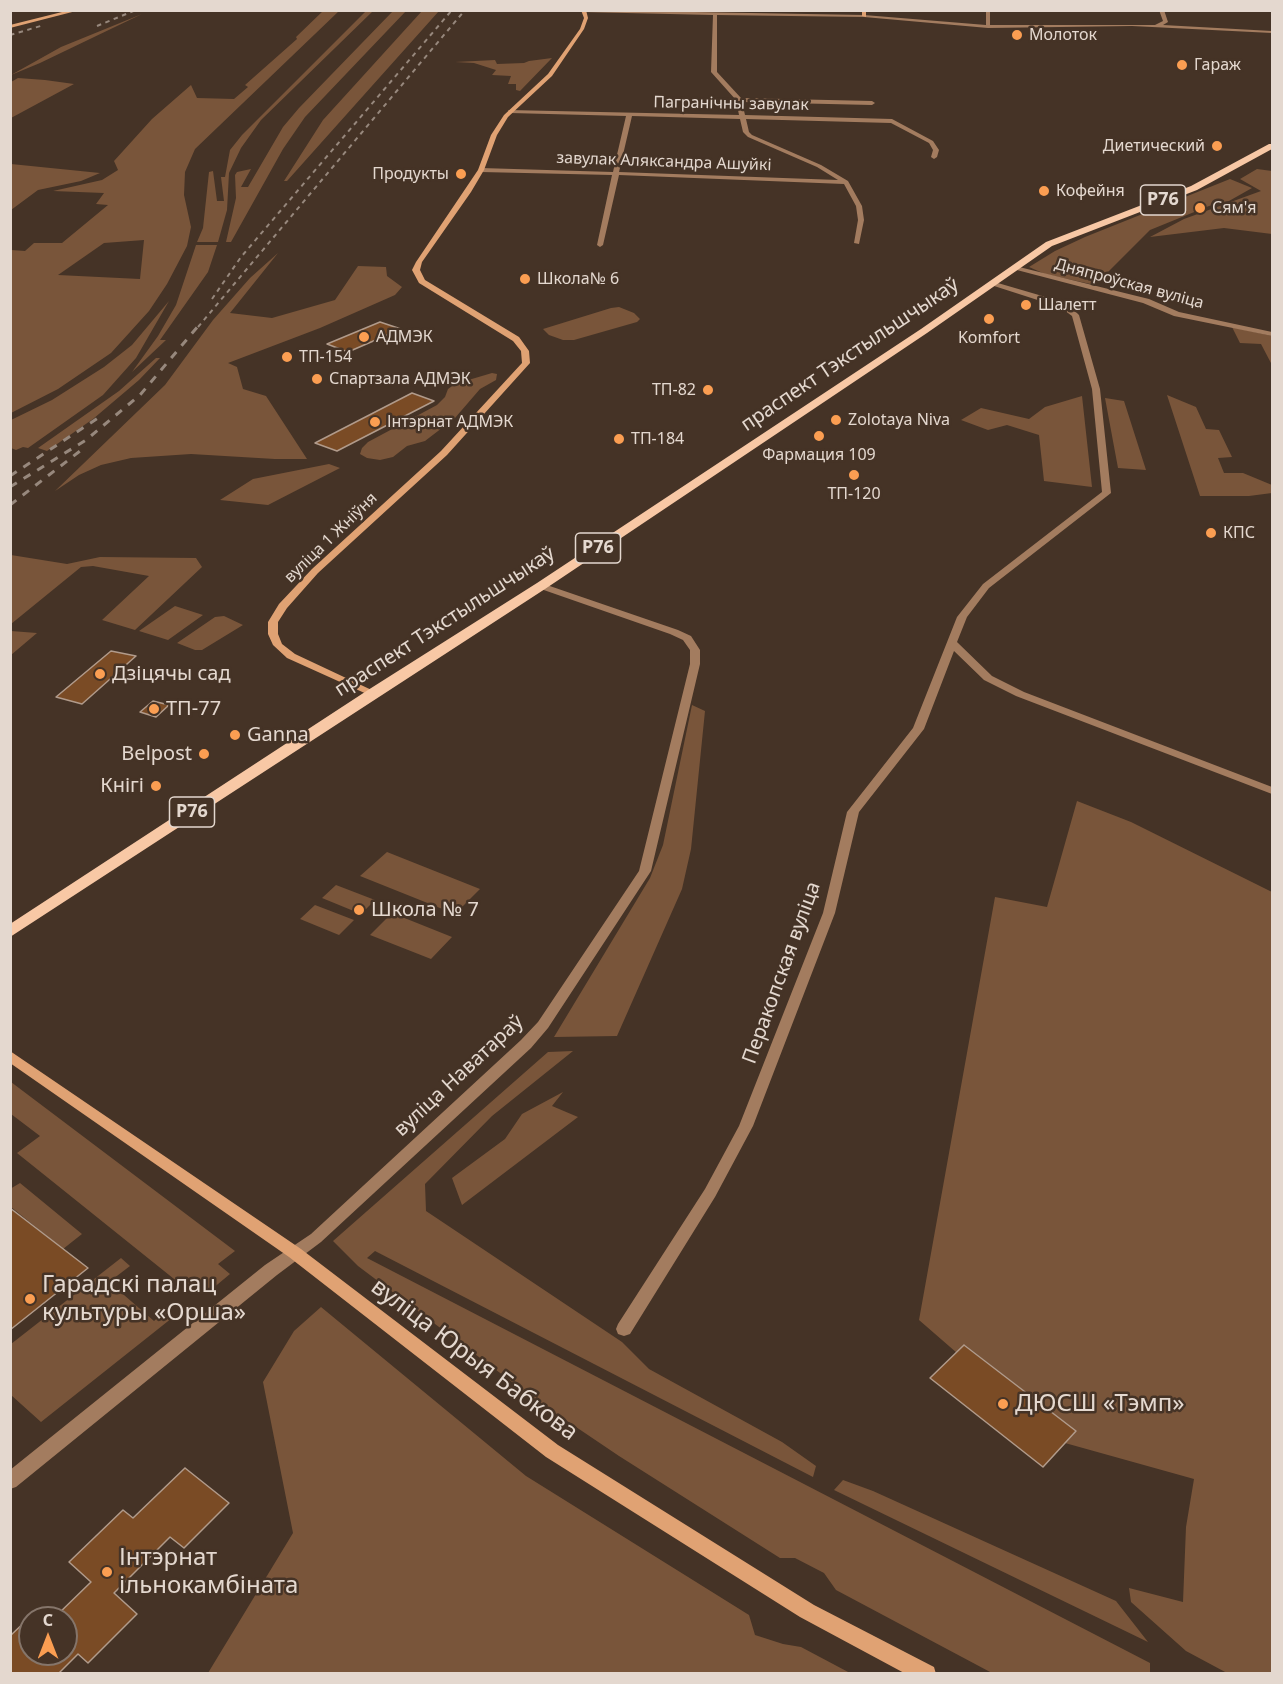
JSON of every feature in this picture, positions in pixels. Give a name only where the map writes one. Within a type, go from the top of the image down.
[{"type":"main road","points":[[21,24],[78,10]]},
{"type":"main road","points":[[481,170],[494,135],[510,111],[550,75],[582,30],[586,18],[583,10]]},
{"type":"main road","name":"праспект Тэкстыльшчыкаў","points":[[10,932],[541,586],[994,283],[1048,244],[1194,188],[1272,146]]},
{"type":"main road","name":"вуліца 1 Жніўня","points":[[374,693],[291,656],[278,645],[273,634],[273,622],[283,606],[315,571],[444,453],[525,363],[525,351],[522,346],[500,327],[422,281],[416,270],[418,262],[481,170]]},
{"type":"main road","name":"вуліца Юрыя Бабкова","points":[[10,1056],[295,1253],[552,1451],[807,1611],[927,1674]]},
{"type":"street","points":[[583,10],[864,13],[988,27],[1155,26],[1272,31]]},
{"type":"street","points":[[987,10],[988,27]]},
{"type":"street","points":[[1155,26],[1166,22],[1161,10]]},
{"type":"street","points":[[715,13],[714,72],[739,100],[742,119],[750,136],[819,166],[846,182],[859,206],[861,220],[857,243]]},
{"type":"street","points":[[10,25],[21,24]]},
{"type":"street","points":[[739,100],[872,103]]},
{"type":"street","name":"Пагранічны завулак","points":[[510,111],[742,119],[892,121],[931,142],[936,150],[934,157]]},
{"type":"street","points":[[600,245],[628,115]]},
{"type":"street","name":"завулак Аляксандра Ашуйкі","points":[[481,170],[846,182]]},
{"type":"street","name":"Дняпроўская вуліца","points":[[1015,268],[1146,301],[1178,314],[1272,334]]},
{"type":"street","name":"Перакопская вуліца","points":[[624,1329],[710,1193],[746,1126],[829,913],[853,812],[918,729],[962,616],[986,586],[1107,493],[1096,389],[1075,315],[1067,308],[1053,302],[994,283]]},
{"type":"street","name":"вуліца Наватараў","points":[[10,1481],[316,1238],[526,1044],[543,1025],[645,871],[695,664],[695,650],[687,638],[674,632],[541,586]]},
{"type":"street","points":[[951,642],[988,678],[1020,694],[1272,791]]},
{"type":"shaded area","points":[[324,10],[339,11],[195,149],[185,172],[184,195],[191,227],[187,246],[167,284],[149,311],[111,353],[58,389],[11,413],[11,250],[25,251],[34,243],[62,243],[108,205],[96,204],[104,193],[53,191],[102,180],[118,170],[114,161],[152,119],[191,85],[197,98],[234,99],[248,87],[245,85],[297,39],[296,37]],"holes":[[[144,240],[140,279],[58,275],[104,243]]]},
{"type":"shaded area","points":[[366,11],[373,11],[261,120],[241,148],[229,173],[227,210],[218,242],[197,242],[203,228],[209,172],[213,171],[217,201],[224,201],[221,177],[225,177],[230,150],[242,135]]},
{"type":"shaded area","points":[[393,11],[406,11],[305,117],[283,149],[231,242],[226,242],[236,198],[235,175],[237,172],[251,169],[241,187],[248,187],[283,127]]},
{"type":"shaded area","points":[[422,11],[439,11],[287,181],[284,181],[323,120]]},
{"type":"shaded area","points":[[142,14],[40,63],[11,75],[61,47]]},
{"type":"shaded area","points":[[552,58],[520,91],[516,90],[516,84],[508,84],[511,76],[492,75],[496,70],[474,63],[455,62],[495,60],[497,64],[524,63]]},
{"type":"shaded area","points":[[18,78],[74,84],[11,118],[11,82]]},
{"type":"shaded area","points":[[11,164],[100,173],[81,181],[38,190],[11,210]]},
{"type":"shaded area","points":[[1257,169],[1272,171],[1272,234],[1224,228],[1150,237],[1184,219],[1261,191],[1240,179]]},
{"type":"shaded area","points":[[1230,179],[1252,188],[1229,201],[1209,206],[1150,230],[1095,285],[1045,274],[1029,267],[1055,251],[1085,237]]},
{"type":"shaded area","points":[[196,245],[217,245],[208,272],[160,340],[166,340],[132,372],[158,336],[176,305]]},
{"type":"shaded area","points":[[278,253],[230,313],[272,318],[335,300],[358,266],[386,267],[387,276],[402,287],[395,295],[320,328],[228,363],[237,367],[243,389],[266,396],[307,459],[191,454],[131,458],[101,465],[79,475],[55,491],[165,385],[213,320],[250,278]]},
{"type":"shaded area","points":[[169,301],[136,358],[103,395],[28,448],[23,447],[16,450],[11,448],[11,420],[52,400],[104,367],[132,345]]},
{"type":"shaded area","points":[[619,307],[634,313],[640,319],[637,322],[574,340],[563,340],[549,335],[543,329],[611,308]]},
{"type":"shaded area","points":[[1232,327],[1272,336],[1272,365],[1261,344],[1240,343]]},
{"type":"shaded area","points":[[156,358],[160,358],[139,380],[93,419],[47,451],[38,448],[119,391]]},
{"type":"shaded area","points":[[492,373],[497,374],[496,380],[480,389],[455,418],[425,441],[407,446],[393,457],[380,460],[367,458],[360,454],[368,442],[437,405],[445,397],[448,389],[455,384]]},
{"type":"shaded area","points":[[1167,395],[1196,407],[1206,429],[1219,430],[1232,457],[1218,458],[1224,473],[1243,473],[1272,485],[1272,493],[1249,496],[1200,496]]},
{"type":"shaded area","points":[[1082,396],[1092,487],[1044,481],[1039,435],[1007,425],[988,430],[961,420],[981,408],[1029,419],[1045,407]]},
{"type":"shaded area","points":[[1105,398],[1124,401],[1146,470],[1118,468]]},
{"type":"shaded area","points":[[329,464],[340,468],[268,505],[220,500],[253,479]]},
{"type":"shaded area","points":[[11,555],[67,564],[100,557],[196,558],[202,567],[135,630],[102,620],[149,576],[93,566],[81,567],[11,624]]},
{"type":"shaded area","points":[[175,606],[203,615],[168,640],[139,631]]},
{"type":"shaded area","points":[[224,616],[243,625],[202,650],[195,650],[177,643],[215,617]]},
{"type":"shaded area","points":[[11,631],[37,633],[11,655]]},
{"type":"shaded area","points":[[692,705],[705,711],[691,849],[682,889],[617,1036],[554,1037],[650,878],[663,845]]},
{"type":"shaded area","points":[[1077,801],[1131,822],[1272,892],[1272,1673],[1227,1673],[1186,1651],[1131,1602],[1129,1588],[1183,1602],[1186,1527],[1194,1479],[1065,1443],[1076,1431],[965,1345],[957,1353],[919,1320],[995,897],[1047,907]]},
{"type":"shaded area","points":[[387,852],[480,889],[455,914],[360,876]]},
{"type":"shaded area","points":[[336,885],[375,900],[361,914],[322,898]]},
{"type":"shaded area","points":[[315,905],[354,920],[339,935],[300,919]]},
{"type":"shaded area","points":[[392,913],[452,937],[431,959],[370,935]]},
{"type":"shaded area","points":[[573,1051],[492,1116],[425,1184],[426,1211],[622,1342],[649,1369],[782,1442],[816,1466],[813,1477],[375,1251],[367,1258],[1150,1663],[1150,1673],[992,1673],[836,1590],[824,1573],[795,1558],[780,1558],[619,1456],[536,1400],[358,1266],[333,1241],[548,1052]]},
{"type":"shaded area","points":[[11,1082],[235,1251],[218,1264],[230,1274],[206,1294],[189,1291],[17,1153],[40,1136],[11,1114]]},
{"type":"shaded area","points":[[563,1092],[552,1106],[578,1117],[462,1205],[452,1178],[505,1139],[522,1114]]},
{"type":"shaded area","points":[[20,1183],[82,1234],[63,1249],[11,1207],[10,1189]]},
{"type":"shaded area","points":[[121,1258],[130,1266],[109,1282],[154,1321],[164,1312],[172,1318],[41,1422],[11,1395],[11,1344]]},
{"type":"shaded area","points":[[321,1307],[526,1476],[749,1615],[755,1635],[801,1647],[850,1673],[208,1673],[293,1533],[263,1382],[294,1331]]},
{"type":"shaded area","points":[[843,1480],[873,1491],[1116,1601],[1148,1642],[834,1490]]},
{"type":"building","name":"АДМЭК","points":[[380,322],[401,329],[348,352],[327,344]]},
{"type":"building","name":"Інтэрнат АДМЭК","points":[[412,393],[434,401],[337,451],[315,443]]},
{"type":"building","name":"Дзіцячы сад","points":[[111,651],[136,656],[82,704],[56,697]]},
{"type":"building","name":"ТП-77","points":[[153,701],[169,705],[156,717],[140,712]]},
{"type":"building","name":"Гарадскі палац культуры «Орша»","points":[[10,1208],[88,1268],[10,1330]]},
{"type":"building","name":"ДЮСШ «Тэмп»","points":[[964,1345],[1076,1431],[1043,1467],[930,1378]]},
{"type":"building","name":"Інтэрнат ільнокамбіната","points":[[185,1468],[229,1503],[184,1548],[170,1537],[114,1593],[137,1614],[88,1663],[78,1654],[78,1606],[66,1606],[91,1582],[69,1562],[123,1510],[133,1518]]},
{"type":"building","name":"Інтэрнат ільнокамбіната","points":[[18,1628],[18,1666],[66,1666],[58,1674],[10,1674],[10,1636]]},
{"type":"railway","points":[[97,26],[136,10]]},
{"type":"railway","points":[[212,299],[241,257],[452,10]]},
{"type":"railway","points":[[198,327],[465,10]]},
{"type":"railway","points":[[10,35],[44,25]]},
{"type":"railway","points":[[10,487],[86,440],[140,395],[199,325]]},
{"type":"railway","points":[[10,476],[101,416]]},
{"type":"railway","points":[[10,505],[84,448]]},
{"type":"place","name":"Молоток","points":[[1017,35]]},
{"type":"place","name":"Гараж","points":[[1182,65]]},
{"type":"place","name":"Диетический","points":[[1217,146]]},
{"type":"place","name":"Продукты","points":[[461,174]]},
{"type":"place","name":"Кофейня","points":[[1044,191]]},
{"type":"place","name":"Сям'я","points":[[1200,208]]},
{"type":"place","name":"Школа№ 6","points":[[525,279]]},
{"type":"place","name":"Шалетт","points":[[1026,305]]},
{"type":"place","name":"Komfort","points":[[989,319]]},
{"type":"place","name":"АДМЭК","points":[[364,337]]},
{"type":"place","name":"ТП-154","points":[[287,357]]},
{"type":"place","name":"Спартзала АДМЭК","points":[[317,379]]},
{"type":"place","name":"ТП-82","points":[[708,390]]},
{"type":"place","name":"Zolotaya Niva","points":[[836,420]]},
{"type":"place","name":"Інтэрнат АДМЭК","points":[[375,422]]},
{"type":"place","name":"Фармация 109","points":[[819,436]]},
{"type":"place","name":"ТП-184","points":[[619,439]]},
{"type":"place","name":"ТП-120","points":[[854,475]]},
{"type":"place","name":"КПС","points":[[1211,533]]},
{"type":"place","name":"Дзіцячы сад","points":[[100,674]]},
{"type":"place","name":"ТП-77","points":[[154,709]]},
{"type":"place","name":"Ganna","points":[[235,735]]},
{"type":"place","name":"Belpost","points":[[204,754]]},
{"type":"place","name":"Кнігі","points":[[156,786]]},
{"type":"place","name":"Школа № 7","points":[[359,910]]},
{"type":"place","name":"Гарадскі палац культуры «Орша»","points":[[30,1299]]},
{"type":"place","name":"ДЮСШ «Тэмп»","points":[[1003,1404]]},
{"type":"place","name":"Інтэрнат ільнокамбіната","points":[[107,1572]]}]
